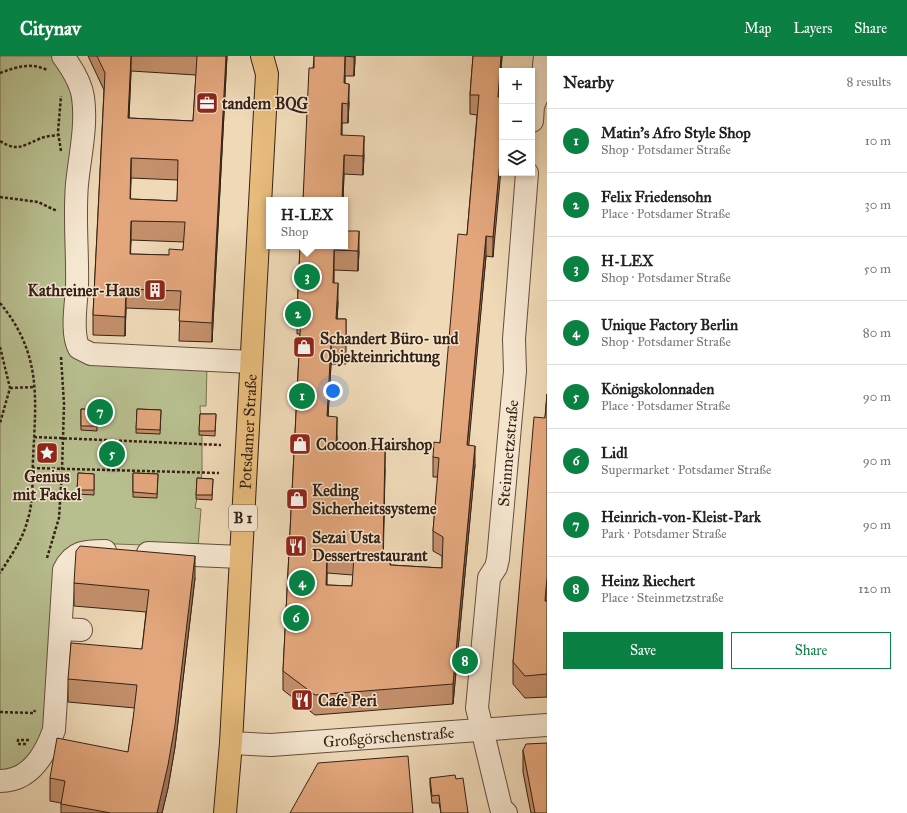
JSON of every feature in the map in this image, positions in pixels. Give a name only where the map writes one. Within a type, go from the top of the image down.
[{"type":"main road","name":"Potsdamer Straße","points":[[225,813],[231,743],[251,362],[269,62]]},
{"type":"street","points":[[534,104],[542,85],[545,56]]},
{"type":"street","points":[[57,63],[72,70],[83,95],[84,130],[77,185],[76,237],[78,272],[75,337],[79,348],[91,354],[251,362]]},
{"type":"street","name":"Steinmetzstraße","points":[[506,812],[501,808],[478,708],[489,578],[496,567],[498,559],[514,370],[514,339],[527,176]]},
{"type":"street","points":[[0,781],[7,781],[23,775],[38,763],[58,731],[71,629],[64,570],[68,562],[78,553],[90,551],[241,557]]},
{"type":"street","name":"Großgörschenstraße","points":[[231,743],[271,745],[547,725]]},
{"type":"path","points":[[0,73],[29,65],[39,66],[57,63]]},
{"type":"path","points":[[61,93],[58,135],[61,157]]},
{"type":"path","points":[[0,141],[11,146],[24,147],[42,138],[58,135]]},
{"type":"path","points":[[0,197],[38,202],[58,212],[60,206]]},
{"type":"path","points":[[0,303],[14,320],[28,349],[35,387],[36,403],[32,468],[33,499],[27,524],[14,552],[0,573]]},
{"type":"path","points":[[0,347],[10,388],[2,410],[0,423]]},
{"type":"path","points":[[10,388],[35,387]]},
{"type":"path","points":[[62,470],[64,415]]},
{"type":"path","points":[[34,437],[221,445]]},
{"type":"path","points":[[32,468],[219,473]]},
{"type":"green space","points":[[0,56],[57,56],[77,96],[69,341],[207,366],[206,406],[200,406],[202,473],[195,508],[201,509],[198,547],[89,543],[70,546],[63,553],[49,723],[26,766],[0,775]]},
{"type":"building","points":[[97,56],[131,56],[128,118],[193,121],[197,56],[226,56],[212,323],[179,321],[181,291],[126,289],[125,317],[93,315],[105,73]],"holes":[[[131,158],[178,160],[177,201],[130,199]],[[131,221],[185,222],[183,250],[169,249],[169,255],[130,254]]]},
{"type":"building","points":[[314,56],[345,56],[344,83],[349,84],[348,104],[342,103],[341,135],[364,136],[363,156],[344,155],[342,197],[303,197],[309,68],[314,68]]},
{"type":"building","points":[[473,56],[501,56],[498,97],[499,172],[493,237],[486,236],[467,445],[475,446],[453,684],[315,695],[283,671],[301,315],[297,315],[300,249],[348,249],[348,231],[359,231],[358,251],[334,250],[333,283],[338,283],[336,319],[346,319],[346,345],[331,344],[327,416],[337,417],[336,448],[385,449],[383,553],[391,554],[390,565],[442,568],[443,537],[433,531],[439,458],[433,457],[434,442],[440,443],[458,234],[467,235],[479,95],[470,95]],"holes":[[[327,553],[354,555],[352,586],[326,585]]]},
{"type":"building","points":[[547,394],[547,577],[545,601],[547,601],[547,674],[525,676],[513,662],[534,417],[545,418]]},
{"type":"building","points":[[81,409],[97,410],[97,426],[81,426]]},
{"type":"building","points":[[137,409],[161,410],[160,430],[136,429]]},
{"type":"building","points":[[200,414],[216,414],[215,431],[199,431]]},
{"type":"building","points":[[78,473],[94,474],[94,490],[77,490]]},
{"type":"building","points":[[133,473],[158,474],[157,494],[133,492]]},
{"type":"building","points":[[197,478],[213,479],[212,495],[196,495]]},
{"type":"building","points":[[80,546],[195,556],[175,725],[157,813],[111,813],[61,804],[65,781],[50,778],[57,738],[128,752],[133,719],[137,685],[68,679],[71,643],[142,649],[149,590],[74,583],[76,551]]},
{"type":"building","points":[[547,743],[547,813],[535,813],[523,750],[526,744]]},
{"type":"building","points":[[408,756],[413,813],[290,813],[318,763]]},
{"type":"building","points":[[455,775],[456,779],[463,778],[468,813],[441,813],[439,795],[432,796],[430,778]]},
{"type":"place","name":"tandem BQG","points":[[207,103]]},
{"type":"place","name":"H-LEX","points":[[307,277]]},
{"type":"place","name":"Kathreiner-Haus","points":[[155,290]]},
{"type":"place","name":"Felix Friedensohn","points":[[298,314]]},
{"type":"place","name":"Schandert Büro- und Objekteinrichtung","points":[[304,347]]},
{"type":"place","name":"Matin's Afro Style Shop","points":[[302,396]]},
{"type":"place","name":"Heinrich-von-Kleist-Park","points":[[100,412]]},
{"type":"place","name":"Cocoon Hairshop","points":[[300,444]]},
{"type":"place","name":"Genius mit Fackel","points":[[47,453]]},
{"type":"place","name":"Königskolonnaden","points":[[112,454]]},
{"type":"place","name":"Keding Sicherheitssysteme","points":[[297,499]]},
{"type":"place","name":"Sezai Usta Dessertrestaurant","points":[[296,546]]},
{"type":"place","name":"Unique Factory Berlin","points":[[302,583]]},
{"type":"place","name":"Lidl","points":[[296,618]]},
{"type":"place","name":"Heinz Riechert","points":[[465,661]]},
{"type":"place","name":"Cafe Peri","points":[[302,700]]}]
